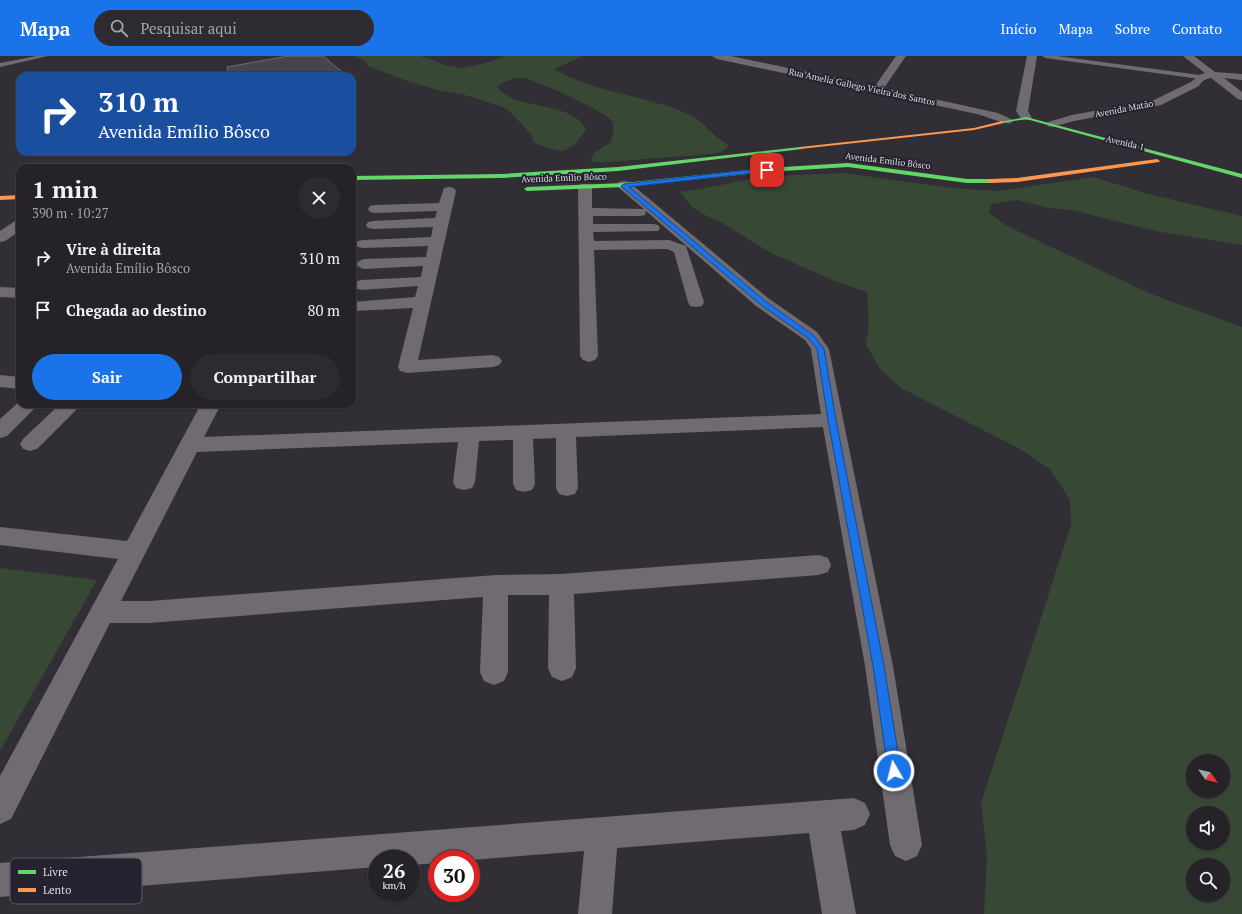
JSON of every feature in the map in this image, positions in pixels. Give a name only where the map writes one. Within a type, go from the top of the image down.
[{"type":"main road","name":"Avenida Emílio Bôsco","points":[[356,178],[552,174],[714,159],[822,145],[974,129],[1026,118]]},
{"type":"main road","points":[[1026,118],[1242,176]]},
{"type":"main road","points":[[1007,121],[1018,128]]},
{"type":"main road","points":[[1035,128],[1052,124]]},
{"type":"main road","points":[[822,145],[810,149],[810,157],[828,166]]},
{"type":"main road","name":"Avenida 1","points":[[1105,149],[1242,180]]},
{"type":"main road","name":"Avenida Emílio Bôsco","points":[[619,191],[732,174],[828,166],[848,165],[967,181],[1017,180],[1157,161]]},
{"type":"main road","points":[[552,174],[573,179],[575,182],[568,189]]},
{"type":"main road","name":"Avenida Emílio Bôsco","points":[[520,190],[568,189],[585,207]]},
{"type":"main road","points":[[0,198],[16,197]]},
{"type":"street","name":"Rua Amelia Gallego Vieira dos Santos","points":[[717,56],[994,115],[1007,121]]},
{"type":"street","points":[[761,65],[770,56]]},
{"type":"street","points":[[878,90],[901,56]]},
{"type":"street","points":[[1026,118],[1022,111],[1032,56]]},
{"type":"street","points":[[1188,56],[1242,97]]},
{"type":"street","name":"Avenida Matão","points":[[1052,124],[1072,118],[1157,103],[1198,80],[1213,75],[1242,77]]},
{"type":"street","points":[[1198,80],[1228,87]]},
{"type":"street","points":[[585,207],[619,191],[762,302],[811,336],[820,349],[823,358],[832,420],[879,666],[906,845]]},
{"type":"street","points":[[375,209],[447,200]]},
{"type":"street","points":[[373,225],[447,200]]},
{"type":"street","points":[[447,200],[407,367],[493,361]]},
{"type":"street","points":[[585,207],[640,212]]},
{"type":"street","points":[[585,207],[653,228]]},
{"type":"street","points":[[585,207],[589,356]]},
{"type":"street","points":[[2,236],[16,227]]},
{"type":"street","points":[[2,236],[16,235]]},
{"type":"street","points":[[363,244],[437,241]]},
{"type":"street","points":[[586,246],[669,244],[681,248],[696,302]]},
{"type":"street","points":[[364,264],[432,261]]},
{"type":"street","points":[[360,285],[427,281]]},
{"type":"street","points":[[0,292],[16,293]]},
{"type":"street","points":[[356,306],[422,302]]},
{"type":"street","points":[[0,431],[25,408]]},
{"type":"street","points":[[30,444],[68,408]]},
{"type":"street","points":[[0,808],[209,408]]},
{"type":"street","points":[[190,445],[832,420]]},
{"type":"street","points":[[566,430],[567,488]]},
{"type":"street","points":[[523,431],[524,484]]},
{"type":"street","points":[[464,482],[469,434]]},
{"type":"street","points":[[0,536],[134,551]]},
{"type":"street","points":[[103,612],[149,612],[496,585],[561,584],[819,566]]},
{"type":"street","points":[[561,584],[562,668]]},
{"type":"street","points":[[494,672],[496,585]]},
{"type":"street","points":[[142,869],[854,814]]},
{"type":"street","points":[[822,816],[840,914]]},
{"type":"street","points":[[594,914],[602,833]]},
{"type":"street","points":[[0,880],[10,879]]},
{"type":"lane","points":[[0,65],[45,56]]},
{"type":"lane","points":[[1046,56],[1198,80]]},
{"type":"green space","points":[[354,56],[420,56],[444,65],[461,68],[486,63],[505,56],[583,56],[554,69],[584,83],[661,104],[690,115],[729,145],[723,151],[710,154],[612,162],[590,161],[594,153],[611,142],[613,129],[612,121],[598,111],[555,90],[523,78],[509,80],[497,87],[505,95],[516,100],[555,109],[578,119],[586,128],[576,144],[563,151],[547,148],[533,142],[531,134],[510,112],[502,107],[462,94],[442,91],[410,82],[368,66],[365,61]]},
{"type":"green space","points":[[844,173],[952,188],[997,191],[1094,177],[1144,193],[1242,216],[1242,245],[1155,231],[1072,210],[1048,208],[1018,200],[991,204],[989,213],[1007,226],[1151,294],[1242,327],[1242,914],[984,914],[987,856],[981,803],[1071,525],[1070,500],[1050,469],[1020,449],[901,388],[880,369],[866,344],[869,322],[867,292],[837,282],[771,253],[721,222],[705,215],[691,206],[680,192],[747,180],[789,175]]},
{"type":"green space","points":[[0,568],[97,580],[0,751]]},
{"type":"building","points":[[288,56],[323,56],[342,72],[228,72],[227,67]]},
{"type":"traffic: fast","points":[[1002,122],[1026,118],[1242,176]]},
{"type":"traffic: fast","points":[[356,178],[501,176],[618,169],[800,148]]},
{"type":"traffic: fast","points":[[527,189],[624,185],[767,170],[848,165],[967,181],[990,181]]},
{"type":"traffic: slow","points":[[800,148],[974,129],[1002,122]]},
{"type":"traffic: slow","points":[[990,181],[1017,180],[1157,161]]},
{"type":"traffic: slow","points":[[0,198],[16,197]]},
{"type":"route","points":[[767,170],[624,186],[762,302],[811,336],[820,349],[823,358],[832,420],[879,666],[894,771]]}]
